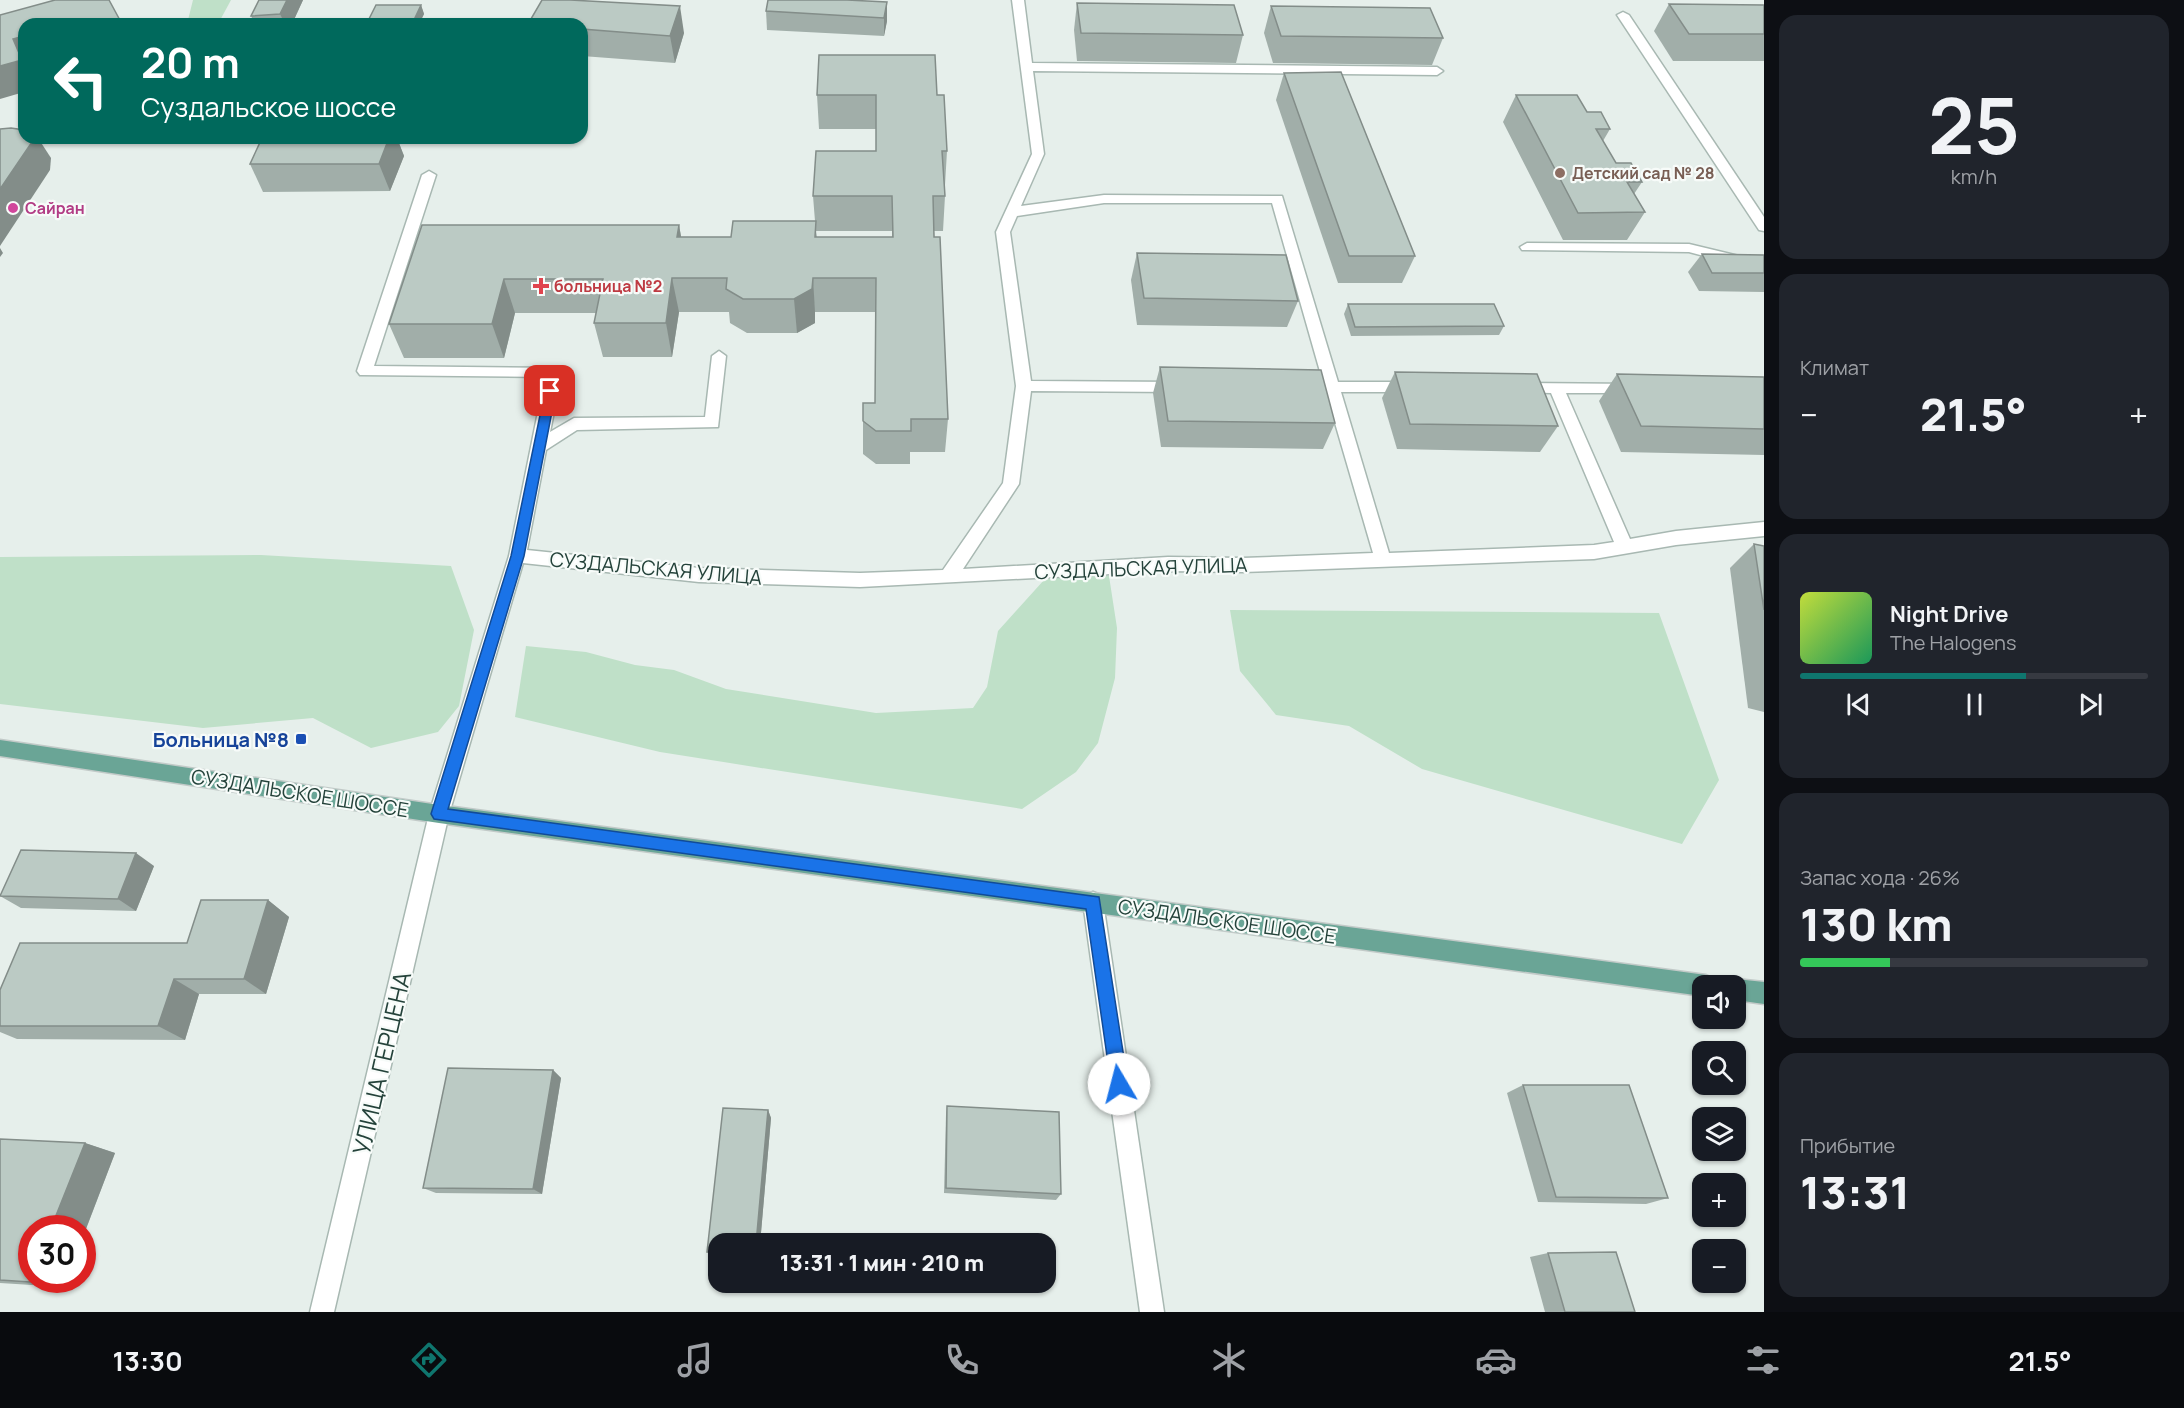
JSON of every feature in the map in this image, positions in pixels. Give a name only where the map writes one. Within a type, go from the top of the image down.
[{"type":"main road","name":"СУЗДАЛЬСКОЕ ШОССЕ","points":[[0,748],[439,814],[1692,984]]},
{"type":"main road","points":[[1746,991],[1764,993]]},
{"type":"street","points":[[948,577],[1011,484],[1024,386],[1003,232],[1038,154],[1018,0]]},
{"type":"street","points":[[1623,15],[1764,227]]},
{"type":"street","points":[[1027,67],[1437,71]]},
{"type":"street","name":"УЛИЦА ГЕРЦЕНА","points":[[322,1312],[439,814],[518,556],[555,372],[365,371],[429,176]]},
{"type":"street","points":[[1012,212],[1104,199],[1277,199],[1383,560]]},
{"type":"street","points":[[1527,247],[1689,248],[1764,267]]},
{"type":"street","points":[[539,447],[574,424],[712,423],[719,356]]},
{"type":"street","points":[[1024,386],[1191,387]]},
{"type":"street","points":[[1286,387],[1427,387]]},
{"type":"street","points":[[1498,388],[1648,388]]},
{"type":"street","points":[[1556,388],[1626,548]]},
{"type":"street","name":"СУЗДАЛЬСКАЯ УЛИЦА","points":[[518,556],[699,575],[860,580],[1167,564],[1243,565],[1594,552],[1676,538],[1764,529]]},
{"type":"street","points":[[1093,902],[1152,1312]]},
{"type":"green space","points":[[193,0],[231,0],[221,18],[188,18]]},
{"type":"green space","points":[[261,555],[451,566],[474,630],[459,706],[438,732],[371,748],[313,718],[203,728],[0,704],[0,557]]},
{"type":"green space","points":[[1083,572],[1109,576],[1117,628],[1115,678],[1098,743],[1076,772],[1022,809],[660,752],[515,717],[526,646],[586,652],[635,665],[674,670],[726,689],[876,713],[973,708],[987,687],[998,631],[1044,580]]},
{"type":"green space","points":[[1230,610],[1659,613],[1719,780],[1682,844],[1422,769],[1349,726],[1276,715],[1240,671]]},
{"type":"building","points":[[55,0],[109,0],[119,18],[18,18],[18,38],[13,39],[18,51],[18,61],[0,66],[0,15]]},
{"type":"building","points":[[259,0],[287,0],[280,14],[251,16]]},
{"type":"building","points":[[542,0],[680,6],[670,36],[588,29],[588,18],[532,18]]},
{"type":"building","points":[[768,0],[887,2],[884,18],[766,11]]},
{"type":"building","points":[[1077,3],[1234,5],[1243,35],[1081,33]]},
{"type":"building","points":[[1669,4],[1764,5],[1764,34],[1689,34]]},
{"type":"building","points":[[376,5],[421,5],[415,18],[370,18]]},
{"type":"building","points":[[1271,6],[1430,8],[1443,38],[1281,36]]},
{"type":"building","points":[[819,55],[935,55],[937,95],[944,95],[947,151],[942,151],[945,196],[933,196],[934,237],[940,237],[948,419],[911,419],[911,431],[876,431],[863,421],[863,403],[875,403],[876,278],[813,278],[812,289],[794,299],[743,299],[726,289],[727,278],[672,278],[666,323],[594,323],[603,279],[504,279],[492,324],[389,324],[422,225],[679,225],[677,237],[731,237],[733,221],[816,221],[815,237],[893,237],[892,196],[813,196],[816,151],[876,151],[876,95],[817,95]]},
{"type":"building","points":[[1341,72],[1415,256],[1349,256],[1284,73]]},
{"type":"building","points":[[1516,95],[1577,95],[1587,112],[1601,112],[1610,129],[1596,129],[1616,163],[1631,163],[1642,182],[1627,182],[1645,212],[1578,213]]},
{"type":"building","points":[[0,129],[18,129],[18,144],[31,144],[0,189]]},
{"type":"building","points":[[259,144],[387,144],[379,164],[250,164]]},
{"type":"building","points":[[1137,253],[1286,255],[1298,301],[1144,298]]},
{"type":"building","points":[[1702,254],[1764,255],[1764,273],[1712,273]]},
{"type":"building","points":[[1348,304],[1494,304],[1504,326],[1355,327]]},
{"type":"building","points":[[1160,367],[1321,370],[1335,423],[1168,421]]},
{"type":"building","points":[[1395,372],[1537,374],[1558,426],[1410,424]]},
{"type":"building","points":[[1617,374],[1764,377],[1764,429],[1641,426]]},
{"type":"building","points":[[1754,544],[1764,546],[1764,610]]},
{"type":"building","points":[[21,850],[136,853],[118,899],[0,896]]},
{"type":"building","points":[[201,900],[268,900],[244,979],[174,979],[158,1026],[0,1026],[0,990],[20,943],[187,943]]},
{"type":"building","points":[[448,1068],[553,1070],[533,1189],[423,1188]]},
{"type":"building","points":[[1523,1085],[1629,1085],[1668,1198],[1556,1197]]},
{"type":"building","points":[[947,1106],[1059,1112],[1061,1194],[946,1188]]},
{"type":"building","points":[[723,1108],[768,1110],[757,1233],[709,1233]]},
{"type":"building","points":[[0,1139],[85,1143],[56,1215],[18,1215],[18,1281],[0,1280]]},
{"type":"building","points":[[1616,1252],[1635,1312],[1565,1312],[1548,1253]]},
{"type":"place","name":"Детский сад № 28","points":[[1560,173]]},
{"type":"place","name":"Сайран","points":[[13,208]]},
{"type":"place","name":"больница №2","points":[[541,286]]},
{"type":"place","name":"Больница №8","points":[[301,739]]},
{"type":"route","points":[[550,391],[518,556],[439,814],[1093,902],[1119,1084]]}]
